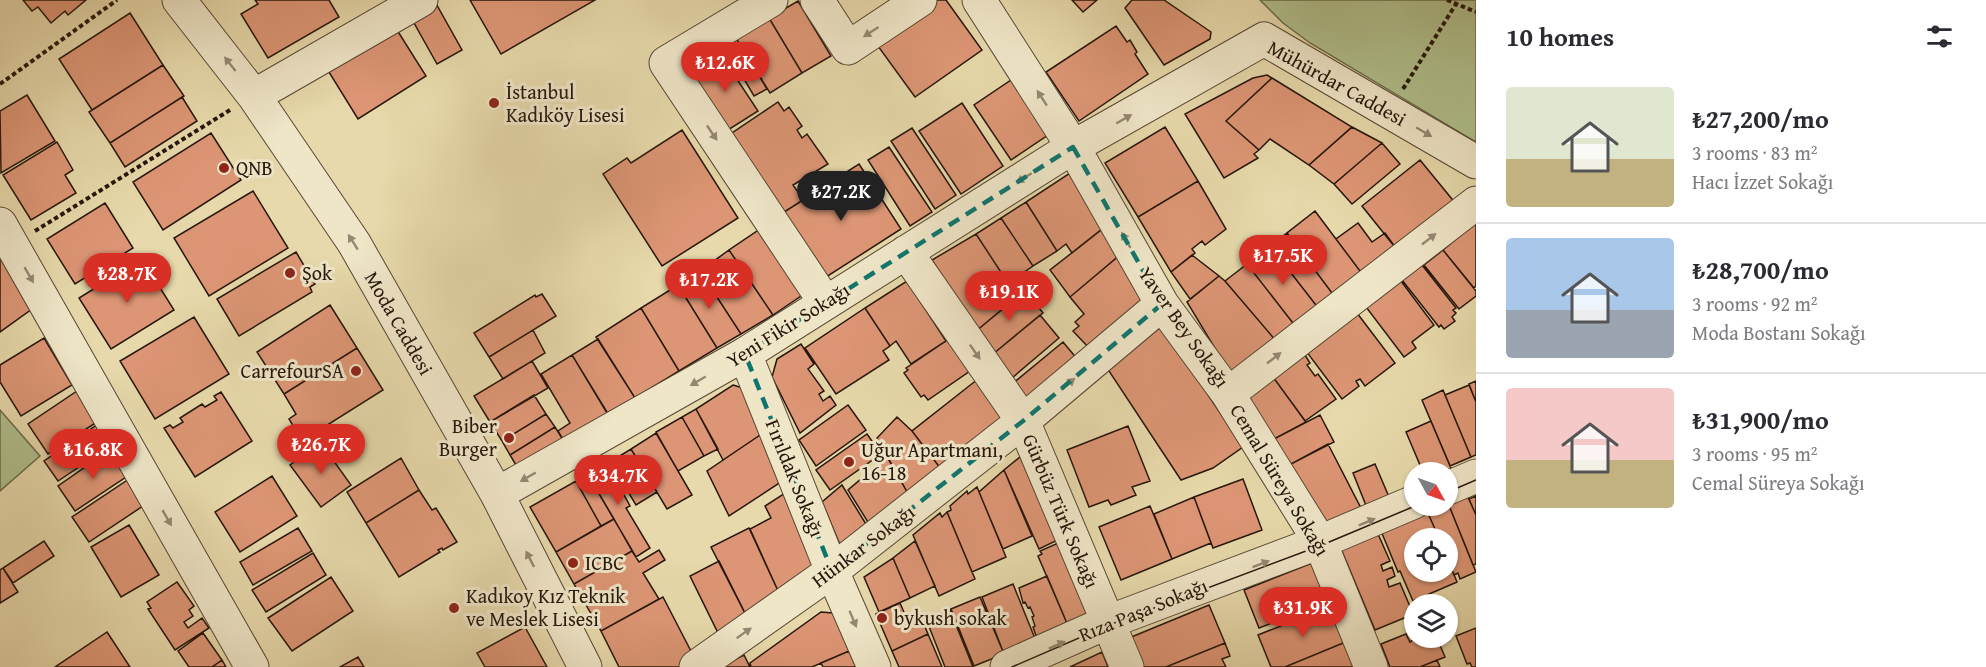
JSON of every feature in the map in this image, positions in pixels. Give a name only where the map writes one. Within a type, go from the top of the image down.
[{"type":"street","name":"Moda Caddesi","points":[[179,0],[254,96],[354,243],[497,494],[585,667]]},
{"type":"street","points":[[254,96],[421,0]]},
{"type":"street","points":[[771,0],[666,63],[825,302]]},
{"type":"street","points":[[817,0],[848,48],[920,0]]},
{"type":"street","name":"Yaver Bey Sokağı","points":[[979,0],[1073,147],[1162,304],[1228,394],[1476,202]]},
{"type":"street","name":"Mühürdar Caddesi","points":[[1073,147],[1264,39],[1476,162]]},
{"type":"street","name":"Yeni Fikir Sokağı","points":[[497,494],[745,354],[1073,147]]},
{"type":"street","points":[[4,233],[252,667]]},
{"type":"street","name":"Gürbüz Türk Sokağı","points":[[906,252],[1023,421],[1127,667]]},
{"type":"street","name":"Hünkar Sokağı","points":[[696,667],[832,571],[1023,421],[1162,304]]},
{"type":"street","name":"Fırıldak Sokağı","points":[[745,354],[832,571],[874,667]]},
{"type":"street","name":"Cemal Süreya Sokağı","points":[[1228,394],[1320,542],[1371,667]]},
{"type":"street","points":[[1458,484],[1476,476]]},
{"type":"street","name":"Rıza Paşa Sokağı","points":[[1007,667],[1108,622],[1320,542],[1404,506]]},
{"type":"path","points":[[0,84],[117,0]]},
{"type":"path","points":[[1447,0],[1476,12]]},
{"type":"path","points":[[1402,90],[1456,4]]},
{"type":"path","points":[[4,233],[254,96]]},
{"type":"highlighted area","points":[[1073,147],[1162,304],[1023,421],[832,571],[745,354]]},
{"type":"green space","points":[[1260,0],[1476,0],[1476,142],[1310,43],[1283,23]]},
{"type":"green space","points":[[0,410],[40,456],[0,491]]},
{"type":"building","points":[[23,0],[86,0],[68,15],[65,11],[51,23],[38,7],[32,11]]},
{"type":"building","points":[[255,0],[329,0],[339,17],[268,58],[241,14],[258,4]]},
{"type":"building","points":[[434,0],[462,50],[437,64],[409,14]]},
{"type":"building","points":[[470,0],[595,0],[501,54]]},
{"type":"building","points":[[935,0],[946,0],[982,50],[915,97],[875,42]]},
{"type":"building","points":[[1072,0],[1097,0],[1083,12]]},
{"type":"building","points":[[1132,0],[1164,0],[1211,32],[1210,39],[1164,65],[1125,8]]},
{"type":"building","points":[[798,1],[831,56],[802,73],[769,18]]},
{"type":"building","points":[[130,13],[163,65],[92,110],[59,59]]},
{"type":"building","points":[[769,18],[802,73],[770,93],[736,38]]},
{"type":"building","points":[[392,22],[426,76],[358,119],[324,64]]},
{"type":"building","points":[[1116,26],[1127,42],[1130,40],[1137,52],[1135,54],[1148,74],[1079,121],[1046,72]]},
{"type":"building","points":[[736,38],[767,89],[754,96],[724,45]]},
{"type":"building","points":[[721,55],[758,111],[728,130],[692,75]]},
{"type":"building","points":[[163,65],[184,96],[110,143],[89,112]]},
{"type":"building","points":[[1267,75],[1272,78],[1226,121],[1259,150],[1254,154],[1258,158],[1224,178],[1185,114],[1253,78]]},
{"type":"building","points":[[1272,78],[1352,127],[1309,165],[1270,139],[1259,150],[1226,121]]},
{"type":"building","points":[[1011,80],[1048,135],[1011,160],[974,105]]},
{"type":"building","points":[[27,95],[55,141],[1,173],[0,111]]},
{"type":"building","points":[[182,97],[197,121],[125,167],[110,143]]},
{"type":"building","points":[[778,102],[784,111],[789,107],[802,126],[797,130],[802,138],[807,134],[828,164],[793,185],[800,195],[805,192],[808,197],[781,214],[729,135]]},
{"type":"building","points":[[962,103],[1003,166],[961,194],[919,131]]},
{"type":"building","points":[[1165,127],[1198,181],[1138,217],[1105,163]]},
{"type":"building","points":[[1352,127],[1382,143],[1334,184],[1309,165]]},
{"type":"building","points":[[912,128],[956,195],[935,209],[891,141]]},
{"type":"building","points":[[682,130],[738,218],[662,266],[603,174],[627,158],[631,163]]},
{"type":"building","points":[[211,133],[241,180],[163,230],[133,182]]},
{"type":"building","points":[[57,142],[73,170],[65,175],[76,193],[31,220],[3,175]]},
{"type":"building","points":[[1382,143],[1400,164],[1352,204],[1334,184]]},
{"type":"building","points":[[889,147],[932,212],[910,226],[868,160]]},
{"type":"building","points":[[1420,160],[1456,204],[1398,251],[1362,206]]},
{"type":"building","points":[[859,164],[901,229],[823,279],[781,214]]},
{"type":"building","points":[[1073,171],[1106,226],[1072,253],[1066,244],[1057,251],[1026,202]]},
{"type":"building","points":[[1198,181],[1226,229],[1205,245],[1202,241],[1192,249],[1195,253],[1171,272],[1138,217]]},
{"type":"building","points":[[253,191],[288,248],[209,296],[174,238]]},
{"type":"building","points":[[1026,202],[1057,251],[1033,266],[1001,218]]},
{"type":"building","points":[[105,203],[133,248],[75,284],[47,239]]},
{"type":"building","points":[[1315,211],[1363,275],[1335,297],[1287,233]]},
{"type":"building","points":[[1001,218],[1033,266],[1008,283],[976,234]]},
{"type":"building","points":[[1476,222],[1476,286],[1474,288],[1443,250]]},
{"type":"building","points":[[1358,223],[1372,242],[1385,233],[1398,251],[1363,275],[1336,239]]},
{"type":"building","points":[[1106,226],[1121,254],[1070,297],[1050,270]]},
{"type":"building","points":[[763,227],[807,292],[773,315],[729,250]]},
{"type":"building","points":[[1287,233],[1335,297],[1319,309],[1270,246]]},
{"type":"building","points":[[976,234],[1008,283],[1001,288],[1011,302],[976,331],[932,260]]},
{"type":"building","points":[[1270,246],[1319,309],[1296,327],[1247,264]]},
{"type":"building","points":[[729,250],[773,315],[741,334],[700,271]]},
{"type":"building","points":[[1443,250],[1476,291],[1476,296],[1459,309],[1424,265]]},
{"type":"building","points":[[296,252],[315,284],[310,287],[312,292],[239,336],[217,299]]},
{"type":"building","points":[[1121,254],[1147,302],[1091,350],[1073,331],[1079,326],[1075,322],[1084,314],[1070,297]]},
{"type":"building","points":[[0,255],[32,309],[0,332]]},
{"type":"building","points":[[1192,255],[1219,276],[1190,299],[1171,272]]},
{"type":"building","points":[[142,259],[174,310],[111,349],[79,298]]},
{"type":"building","points":[[1247,264],[1296,327],[1277,342],[1225,281]]},
{"type":"building","points":[[1422,265],[1456,308],[1453,310],[1456,313],[1452,317],[1455,321],[1444,329],[1441,325],[1439,327],[1402,280]]},
{"type":"building","points":[[700,271],[741,334],[717,348],[678,285]]},
{"type":"building","points":[[1219,276],[1277,342],[1231,375],[1187,302]]},
{"type":"building","points":[[907,281],[946,341],[911,364],[896,341],[890,346],[865,308]]},
{"type":"building","points":[[1401,281],[1434,325],[1412,342],[1416,348],[1404,357],[1366,307]]},
{"type":"building","points":[[678,285],[717,348],[679,371],[641,308]]},
{"type":"building","points":[[1025,290],[1043,313],[993,354],[976,331]]},
{"type":"building","points":[[542,294],[556,316],[489,357],[474,333],[535,295],[536,297]]},
{"type":"building","points":[[330,305],[357,348],[284,394],[257,352]]},
{"type":"building","points":[[641,308],[679,371],[635,398],[596,337]]},
{"type":"building","points":[[865,308],[890,346],[883,351],[889,360],[836,394],[805,348]]},
{"type":"building","points":[[1357,313],[1395,363],[1365,386],[1360,379],[1356,381],[1359,386],[1342,399],[1306,351]]},
{"type":"building","points":[[1040,315],[1059,338],[1012,378],[993,354]]},
{"type":"building","points":[[194,317],[229,374],[155,419],[120,361]]},
{"type":"building","points":[[1162,326],[1243,447],[1213,468],[1181,480],[1107,368]]},
{"type":"building","points":[[533,330],[545,353],[503,379],[489,357]]},
{"type":"building","points":[[44,338],[72,385],[21,416],[0,382],[0,365]]},
{"type":"building","points":[[598,339],[635,398],[607,413],[572,355]]},
{"type":"building","points":[[949,339],[970,371],[928,400],[924,395],[921,397],[904,373],[908,370],[906,368]]},
{"type":"building","points":[[1063,342],[1078,360],[1028,402],[1012,384]]},
{"type":"building","points":[[801,344],[814,364],[808,369],[824,391],[819,394],[823,401],[830,396],[836,405],[800,433],[772,377],[777,359]]},
{"type":"building","points":[[357,348],[383,390],[302,441],[289,419],[296,414],[284,394]]},
{"type":"building","points":[[1303,352],[1310,363],[1307,365],[1315,376],[1318,374],[1336,399],[1305,421],[1273,377]]},
{"type":"building","points":[[572,355],[610,417],[565,443],[558,431],[570,423],[541,374]]},
{"type":"building","points":[[532,361],[548,388],[490,422],[474,396]]},
{"type":"building","points":[[1273,377],[1306,422],[1274,439],[1246,396]]},
{"type":"building","points":[[978,379],[1006,424],[944,473],[912,431]]},
{"type":"building","points":[[1476,381],[1476,402],[1469,384]]},
{"type":"building","points":[[733,385],[743,388],[763,433],[723,460],[696,409]]},
{"type":"building","points":[[1469,385],[1476,402],[1476,455],[1471,457],[1445,395]]},
{"type":"building","points":[[80,389],[100,420],[48,454],[28,424]]},
{"type":"building","points":[[1443,390],[1471,457],[1458,463],[1448,462],[1422,400]]},
{"type":"building","points":[[221,392],[252,441],[195,477],[164,428],[170,425],[173,428],[183,422],[180,418],[202,404],[205,407],[217,400],[214,396]]},
{"type":"building","points":[[534,395],[546,414],[502,441],[490,422]]},
{"type":"building","points":[[848,405],[866,430],[816,466],[799,440]]},
{"type":"building","points":[[696,409],[718,449],[704,456],[682,417]]},
{"type":"building","points":[[546,414],[555,427],[510,455],[502,441]]},
{"type":"building","points":[[1320,415],[1334,442],[1289,465],[1274,439]]},
{"type":"building","points":[[682,417],[704,456],[678,471],[656,432]]},
{"type":"building","points":[[897,417],[912,431],[944,473],[910,497],[877,438]]},
{"type":"building","points":[[1431,421],[1448,462],[1419,462],[1406,432]]},
{"type":"building","points":[[101,422],[115,443],[58,481],[44,461]]},
{"type":"building","points":[[1128,426],[1150,481],[1132,487],[1136,495],[1111,505],[1108,500],[1089,507],[1067,450]]},
{"type":"building","points":[[555,427],[565,443],[520,472],[510,455]]},
{"type":"building","points":[[656,433],[692,495],[667,509],[631,449]]},
{"type":"building","points":[[763,433],[784,480],[729,516],[707,471]]},
{"type":"building","name":"Uğur Apartmanı, 16-18","points":[[867,434],[881,454],[830,490],[816,470]]},
{"type":"building","points":[[321,443],[351,485],[321,507],[290,465]]},
{"type":"building","points":[[1328,444],[1363,512],[1324,532],[1289,465]]},
{"type":"building","points":[[111,449],[129,475],[75,511],[58,486]]},
{"type":"building","points":[[631,449],[657,492],[636,505],[610,462]]},
{"type":"building","points":[[1026,452],[1064,537],[1039,549],[1004,470]]},
{"type":"building","points":[[887,457],[910,497],[871,527],[848,490]]},
{"type":"building","points":[[401,458],[419,490],[366,523],[347,492]]},
{"type":"building","points":[[610,462],[626,489],[622,491],[630,506],[626,508],[650,548],[636,557],[588,475]]},
{"type":"building","points":[[1375,464],[1392,504],[1369,513],[1353,473]]},
{"type":"building","points":[[1004,470],[1032,536],[1003,549],[979,492]]},
{"type":"building","points":[[588,475],[614,519],[601,526],[576,481]]},
{"type":"building","points":[[272,476],[297,516],[240,552],[215,512]]},
{"type":"building","points":[[129,479],[146,504],[89,542],[72,517]]},
{"type":"building","points":[[1243,479],[1262,530],[1213,548],[1194,497]]},
{"type":"building","points":[[576,481],[601,526],[556,552],[530,507]]},
{"type":"building","points":[[842,485],[869,529],[840,545],[822,502]]},
{"type":"building","points":[[977,487],[1006,557],[972,572],[947,512],[951,510],[950,506],[967,491],[968,494]]},
{"type":"building","points":[[419,490],[432,510],[436,508],[457,542],[443,550],[442,548],[438,550],[440,552],[399,577],[366,523]]},
{"type":"building","points":[[785,493],[816,568],[779,593],[750,529],[771,518],[765,506]]},
{"type":"building","points":[[1467,495],[1476,515],[1476,564],[1473,565],[1453,516],[1458,516],[1458,499]]},
{"type":"building","points":[[1476,496],[1476,515],[1469,499]]},
{"type":"building","points":[[1194,497],[1211,543],[1172,559],[1154,514]]},
{"type":"building","points":[[1150,506],[1172,559],[1121,580],[1099,527]]},
{"type":"building","points":[[947,512],[975,579],[939,596],[913,535],[940,513],[942,517]]},
{"type":"building","points":[[1416,516],[1429,516],[1435,528],[1404,528],[1404,580],[1400,571],[1398,572],[1381,531]]},
{"type":"building","points":[[1429,516],[1453,516],[1476,572],[1460,579],[1458,528],[1435,528]]},
{"type":"building","points":[[614,519],[632,551],[574,584],[556,552]]},
{"type":"building","points":[[129,525],[159,575],[121,597],[91,547]]},
{"type":"building","points":[[298,528],[312,551],[253,585],[240,562]]},
{"type":"building","points":[[749,528],[779,593],[747,617],[711,547]]},
{"type":"building","points":[[1378,534],[1390,561],[1381,565],[1383,571],[1392,567],[1395,576],[1387,580],[1389,587],[1400,583],[1405,594],[1404,618],[1375,630],[1341,549]]},
{"type":"building","points":[[1065,540],[1093,618],[1069,628],[1038,556],[1042,554],[1040,551]]},
{"type":"building","points":[[44,541],[54,556],[13,583],[3,568]]},
{"type":"building","points":[[915,541],[935,586],[910,598],[893,558]]},
{"type":"building","points":[[659,550],[665,560],[643,573],[659,599],[601,631],[574,584],[632,551],[639,562]]},
{"type":"building","points":[[313,553],[326,575],[266,612],[252,590]]},
{"type":"building","points":[[893,558],[910,598],[879,612],[864,577]]},
{"type":"building","points":[[719,561],[747,617],[720,637],[690,576]]},
{"type":"building","points":[[1312,563],[1327,602],[1259,628],[1244,590]]},
{"type":"building","points":[[3,568],[18,592],[0,603],[0,570]]},
{"type":"building","points":[[1047,576],[1069,628],[1038,641],[1033,627],[1035,626],[1032,617],[1034,616],[1030,607],[1028,608],[1025,602],[1023,603],[1019,588]]},
{"type":"building","points":[[331,577],[353,611],[292,651],[268,618]]},
{"type":"building","points":[[177,582],[194,606],[189,610],[193,616],[184,622],[188,628],[202,618],[209,628],[175,650],[148,609],[151,608],[147,602]]},
{"type":"building","points":[[1405,582],[1457,582],[1429,594],[1410,594]]},
{"type":"building","points":[[1013,584],[1036,641],[1004,654],[982,597]]},
{"type":"building","points":[[663,597],[694,657],[679,667],[619,667],[601,631]]},
{"type":"building","points":[[980,597],[1004,654],[974,666],[951,609]]},
{"type":"building","points":[[900,603],[910,626],[922,620],[928,634],[892,651],[876,614]]},
{"type":"building","points":[[1209,605],[1225,643],[1166,667],[1141,667],[1129,638]]},
{"type":"building","points":[[1333,605],[1348,641],[1285,667],[1271,667],[1258,635]]},
{"type":"building","points":[[950,610],[973,667],[945,667],[926,619]]},
{"type":"building","points":[[821,612],[833,613],[849,651],[812,667],[751,667],[750,663]]},
{"type":"building","points":[[525,627],[547,667],[485,667],[477,653]]},
{"type":"building","points":[[1476,628],[1476,667],[1472,667],[1470,663],[1467,664],[1458,635]]},
{"type":"building","points":[[107,632],[130,667],[55,667]]},
{"type":"building","points":[[203,633],[222,660],[212,667],[189,667],[178,651]]},
{"type":"building","points":[[928,634],[942,667],[899,667],[892,651]]},
{"type":"building","points":[[1404,635],[1404,648],[1441,648],[1445,657],[1420,667],[1390,667],[1381,644]]},
{"type":"building","points":[[1348,641],[1362,667],[1285,667]]},
{"type":"building","points":[[1225,643],[1230,656],[1222,659],[1226,667],[1166,667]]},
{"type":"building","points":[[849,651],[856,667],[823,667],[821,663]]},
{"type":"building","points":[[1102,652],[1108,667],[1070,667]]},
{"type":"building","points":[[744,655],[750,667],[719,667]]},
{"type":"building","points":[[358,657],[364,667],[340,667]]},
{"type":"building","points":[[222,660],[226,667],[212,667]]},
{"type":"building","points":[[1437,660],[1440,667],[1420,667]]},
{"type":"tram line","points":[[1458,488],[1476,480]]},
{"type":"tram line","points":[[1012,667],[1109,625],[1322,545],[1404,511]]},
{"type":"place","name":"İstanbul Kadıköy Lisesi","points":[[494,103]]},
{"type":"place","name":"QNB","points":[[224,168]]},
{"type":"place","name":"Şok","points":[[290,273]]},
{"type":"place","name":"CarrefourSA","points":[[356,371]]},
{"type":"place","name":"Biber Burger","points":[[509,438]]},
{"type":"place","name":"Uğur Apartmanı, 16-18","points":[[849,462]]},
{"type":"place","name":"ICBC","points":[[573,563]]},
{"type":"place","name":"Kadıkoy Kız Teknik ve Meslek Lisesi","points":[[454,608]]},
{"type":"place","name":"bykush sokak","points":[[882,618]]}]
